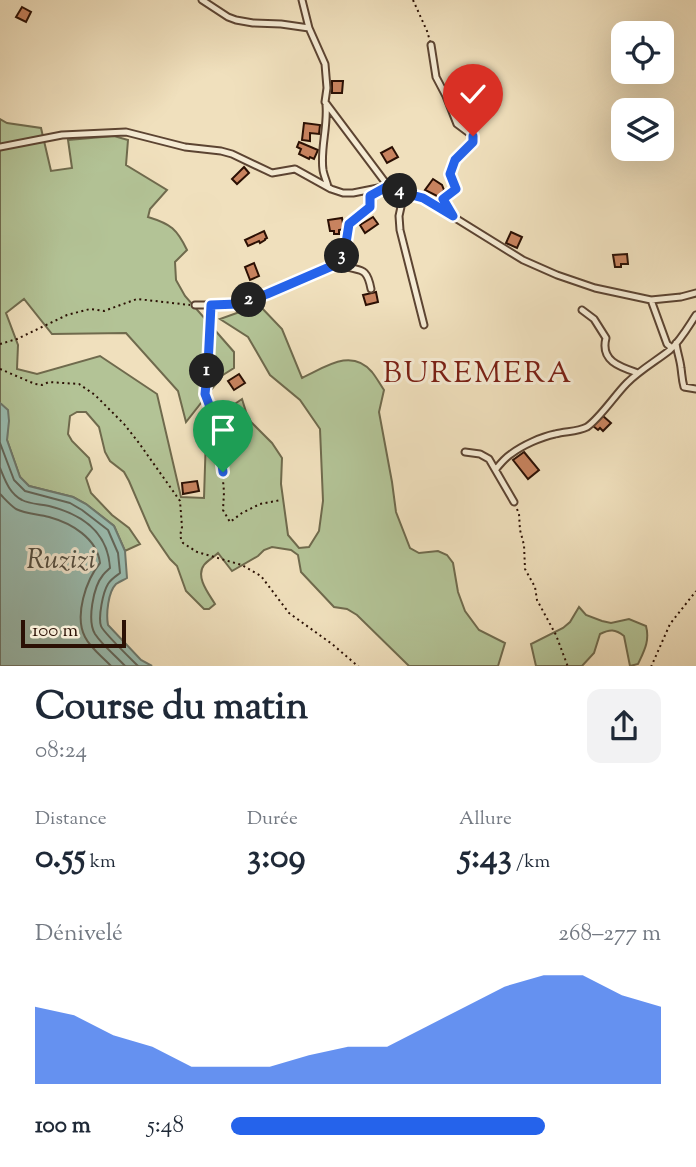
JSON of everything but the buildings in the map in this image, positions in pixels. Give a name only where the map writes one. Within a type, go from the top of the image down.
[{"type":"street","points":[[202,0],[236,20],[281,23],[309,29]]},
{"type":"street","points":[[302,0],[309,29],[325,64],[327,118],[323,170],[328,187]]},
{"type":"street","points":[[431,45],[436,77],[457,124],[473,136],[473,142],[455,160],[450,174],[456,189],[443,199],[453,216]]},
{"type":"street","points":[[325,102],[388,186],[423,198],[523,260],[595,288],[651,300],[696,293]]},
{"type":"street","points":[[0,147],[62,135],[126,132],[186,147],[220,151],[272,173],[295,169],[343,193],[388,186]]},
{"type":"street","points":[[195,305],[238,304],[339,263],[349,224],[370,207],[370,196],[388,186]]},
{"type":"street","points":[[404,193],[399,216],[400,230],[424,325]]},
{"type":"street","points":[[339,263],[364,271],[369,277],[370,289]]},
{"type":"street","points":[[651,300],[667,344],[674,346]]},
{"type":"street","points":[[582,310],[594,319],[606,338],[604,345],[607,355],[616,365],[638,373]]},
{"type":"street","points":[[496,469],[510,454],[551,434],[586,427],[638,373],[674,346],[696,315]]},
{"type":"street","points":[[674,346],[684,387],[696,389]]},
{"type":"street","points":[[465,452],[480,454],[489,459],[514,502]]},
{"type":"path","points":[[413,0],[431,45]]},
{"type":"path","points":[[0,344],[68,315],[90,309],[104,311],[137,299],[195,305]]},
{"type":"path","points":[[211,305],[205,394],[222,440],[223,510],[230,522],[261,504],[281,500]]},
{"type":"path","points":[[0,369],[35,384],[79,384],[95,395],[132,434],[180,501],[180,536],[183,543],[197,552],[242,565],[261,576],[289,612],[358,666]]},
{"type":"path","points":[[514,502],[519,514],[525,569],[536,587],[537,600],[556,635],[568,666]]},
{"type":"path","points":[[651,666],[670,624],[696,591]]},
{"type":"green space","points":[[0,119],[7,123],[41,128],[51,171],[72,168],[68,140],[114,136],[128,140],[126,165],[167,190],[150,209],[148,217],[172,228],[187,250],[175,262],[176,280],[185,296],[234,352],[234,368],[223,375],[186,422],[178,391],[126,333],[52,334],[24,299],[6,313],[18,345],[17,369],[37,374],[100,356],[157,394],[181,497],[204,498],[206,436],[226,410],[242,399],[251,422],[272,443],[282,458],[281,484],[288,535],[299,548],[309,547],[319,531],[323,501],[320,429],[300,400],[270,375],[248,337],[220,319],[259,305],[282,329],[302,378],[328,365],[346,360],[364,365],[384,390],[379,412],[396,512],[410,548],[419,553],[438,551],[447,555],[453,563],[458,592],[465,611],[479,630],[505,643],[498,666],[409,666],[357,615],[347,609],[334,607],[301,572],[298,555],[291,550],[272,547],[232,571],[218,553],[202,570],[204,585],[215,604],[204,609],[186,591],[177,566],[150,530],[129,481],[124,472],[110,461],[99,427],[86,412],[77,412],[70,416],[68,434],[89,458],[92,469],[86,478],[91,493],[129,528],[140,544],[125,551],[114,526],[86,504],[73,497],[29,486],[20,477],[7,440],[8,411],[0,403]]},
{"type":"green space","points":[[579,607],[586,615],[602,621],[611,623],[629,619],[646,626],[647,641],[638,664],[630,666],[624,636],[612,630],[600,634],[594,653],[582,666],[536,666],[531,644],[563,628]]},
{"type":"water","name":"Ruzizi","points":[[0,403],[8,410],[7,440],[20,477],[29,486],[73,497],[114,526],[125,551],[127,578],[116,584],[111,592],[108,625],[141,660],[152,666],[0,666]]},
{"type":"district","name":"BUREMERA","points":[[478,374]]},
{"type":"route","points":[[223,472],[220,433],[205,394],[211,305],[248,301],[339,263],[349,224],[370,207],[370,196],[388,186],[423,198],[453,216],[443,199],[456,189],[450,174],[455,160],[473,142],[473,136]]}]
